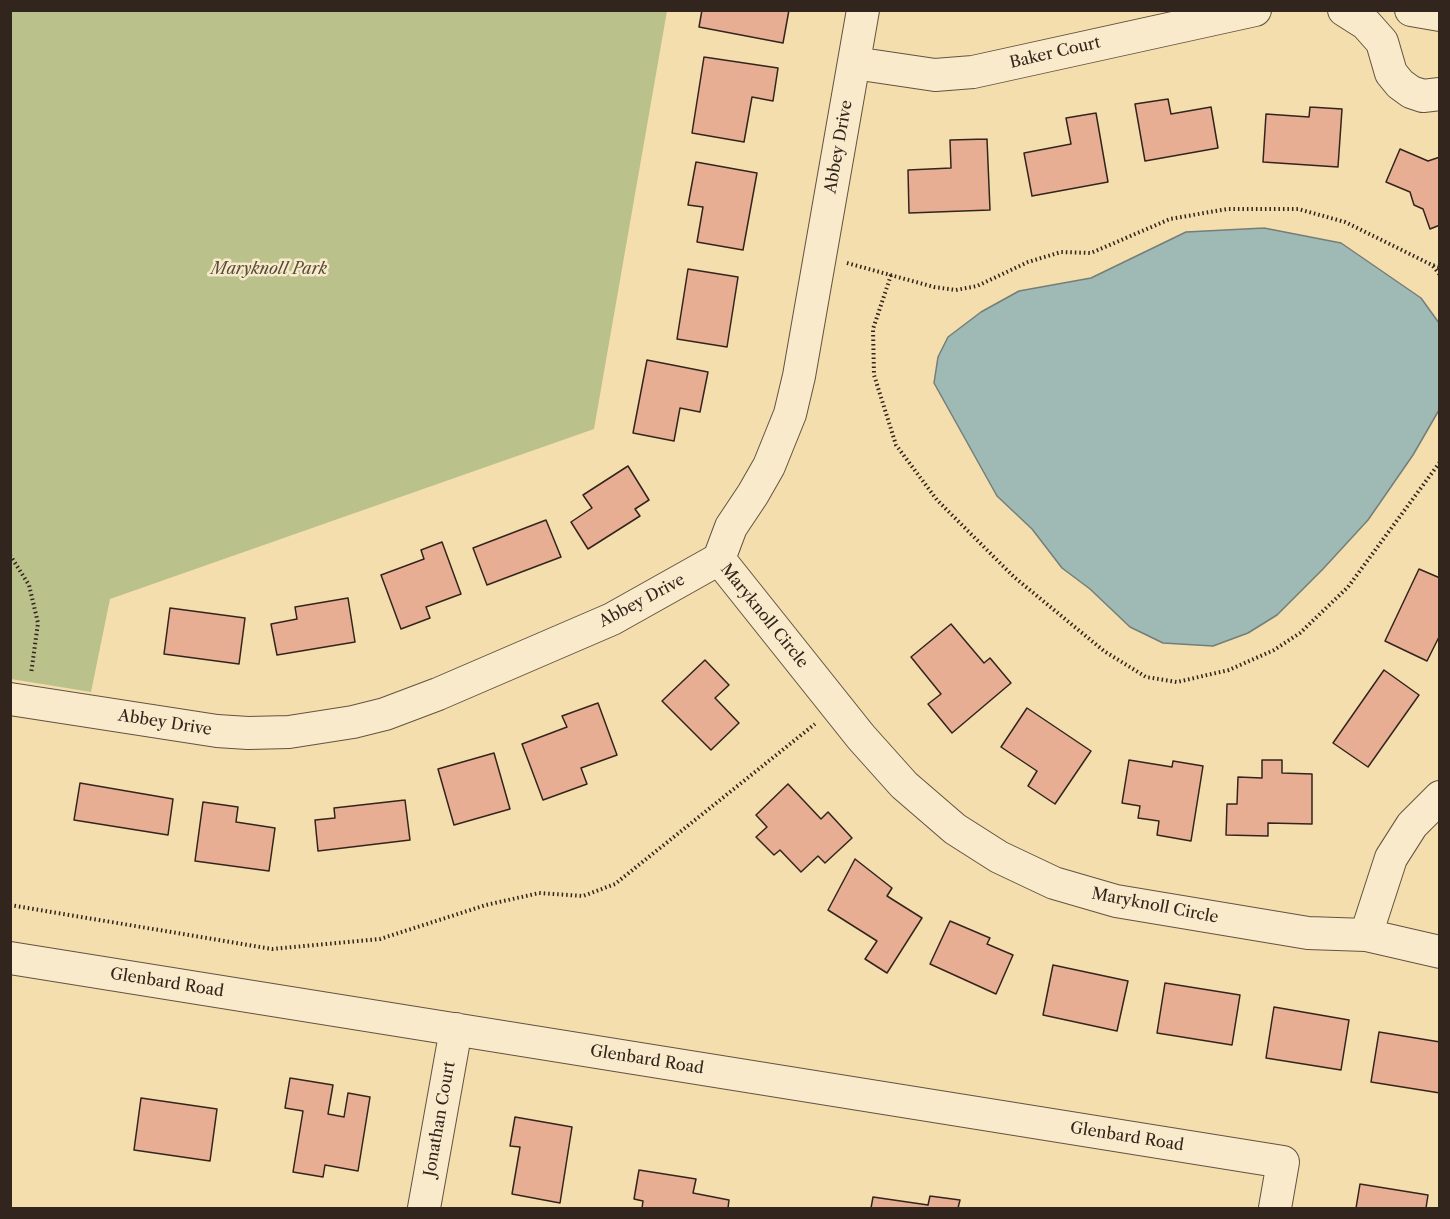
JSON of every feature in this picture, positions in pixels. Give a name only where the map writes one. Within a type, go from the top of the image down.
[{"type":"street","name":"Abbey Drive","points":[[19,700],[216,731],[289,732],[353,722],[385,714],[438,694],[612,619],[719,559],[731,527],[769,466],[790,414],[799,376],[863,10]]},
{"type":"street","name":"Baker Court","points":[[854,63],[934,75],[973,72],[1255,10]]},
{"type":"street","points":[[1344,10],[1366,24],[1382,42],[1391,73],[1400,84],[1411,92],[1423,96],[1440,94]]},
{"type":"street","points":[[1411,10],[1440,15]]},
{"type":"street","name":"Maryknoll Circle","points":[[719,559],[837,706],[904,785],[947,823],[999,857],[1054,883],[1128,903],[1308,933],[1366,935],[1440,952]]},
{"type":"street","points":[[1366,935],[1391,858],[1412,825],[1440,796]]},
{"type":"street","name":"Glenbard Road","points":[[10,958],[1283,1162],[1275,1209]]},
{"type":"street","name":"Jonathan Court","points":[[424,1209],[456,1029]]},
{"type":"path","points":[[820,255],[934,287],[956,290],[977,286],[1028,262],[1061,252],[1091,253],[1170,219],[1227,209],[1298,209],[1345,222],[1440,267]]},
{"type":"path","points":[[1432,265],[1440,275]]},
{"type":"path","points":[[891,275],[873,329],[874,375],[897,445],[937,500],[1014,577],[1104,651],[1146,677],[1177,682],[1229,670],[1275,650],[1300,633],[1348,587],[1440,462]]},
{"type":"path","points":[[10,555],[28,585],[38,623],[19,700]]},
{"type":"path","points":[[10,905],[272,949],[380,939],[486,905],[539,893],[583,896],[615,884],[837,706]]},
{"type":"green space","name":"Maryknoll Park","points":[[10,11],[667,11],[594,429],[110,599],[91,692],[11,679]]},
{"type":"water","points":[[1264,228],[1341,243],[1421,298],[1439,323],[1439,410],[1413,455],[1368,520],[1277,615],[1248,633],[1213,646],[1163,643],[1130,627],[1090,589],[1062,568],[1032,529],[997,496],[934,383],[938,357],[948,337],[981,312],[1019,291],[1091,278],[1186,232]]},
{"type":"building","points":[[702,10],[789,10],[783,43],[699,27]]},
{"type":"building","points":[[704,57],[778,68],[773,101],[752,97],[744,142],[692,133]]},
{"type":"building","points":[[1168,99],[1171,114],[1211,107],[1218,148],[1145,161],[1135,104]]},
{"type":"building","points":[[1310,107],[1342,109],[1338,167],[1263,162],[1266,114],[1309,117]]},
{"type":"building","points":[[1096,113],[1108,182],[1032,196],[1024,153],[1071,144],[1066,118]]},
{"type":"building","points":[[987,139],[990,210],[909,213],[908,170],[951,168],[950,140]]},
{"type":"building","points":[[1400,149],[1428,161],[1440,157],[1440,225],[1430,229],[1423,209],[1414,205],[1410,192],[1386,182]]},
{"type":"building","points":[[696,162],[757,173],[743,250],[697,242],[703,207],[688,205]]},
{"type":"building","points":[[688,269],[738,277],[727,347],[677,339]]},
{"type":"building","points":[[647,360],[708,372],[700,412],[680,408],[674,441],[633,433]]},
{"type":"building","points":[[628,466],[649,500],[635,509],[640,516],[588,549],[571,522],[592,508],[583,495]]},
{"type":"building","points":[[546,520],[561,557],[487,585],[473,548]]},
{"type":"building","points":[[442,542],[461,594],[426,607],[430,618],[401,629],[381,575],[424,559],[421,550]]},
{"type":"building","points":[[1419,569],[1440,578],[1440,635],[1427,661],[1385,641]]},
{"type":"building","points":[[348,598],[355,642],[277,655],[271,624],[297,619],[295,607]]},
{"type":"building","points":[[170,608],[245,618],[239,664],[164,654]]},
{"type":"building","points":[[951,624],[984,663],[990,658],[1011,683],[952,733],[928,704],[941,694],[911,657]]},
{"type":"building","points":[[705,660],[729,685],[715,698],[739,723],[711,750],[662,701]]},
{"type":"building","points":[[1384,670],[1419,695],[1368,767],[1333,743]]},
{"type":"building","points":[[598,703],[617,755],[581,768],[587,784],[543,800],[522,744],[567,727],[562,716]]},
{"type":"building","points":[[1027,708],[1091,751],[1055,804],[1028,786],[1037,771],[1001,747]]},
{"type":"building","points":[[494,753],[510,809],[454,825],[438,769]]},
{"type":"building","points":[[1129,760],[1172,767],[1173,761],[1203,766],[1191,841],[1157,835],[1159,821],[1138,818],[1140,806],[1122,803]]},
{"type":"building","points":[[1262,760],[1282,760],[1282,773],[1312,774],[1312,824],[1268,823],[1268,836],[1226,835],[1227,804],[1237,804],[1238,777],[1262,778]]},
{"type":"building","points":[[80,783],[173,799],[168,835],[74,820]]},
{"type":"building","points":[[788,784],[821,819],[828,812],[852,838],[825,863],[818,856],[801,872],[780,850],[774,855],[756,837],[767,827],[756,815]]},
{"type":"building","points":[[405,800],[410,840],[318,851],[315,820],[335,818],[334,808]]},
{"type":"building","points":[[203,802],[238,807],[236,822],[275,828],[269,871],[195,861]]},
{"type":"building","points":[[855,859],[892,888],[887,896],[922,918],[887,973],[865,959],[877,941],[828,910]]},
{"type":"building","points":[[950,921],[990,938],[987,944],[1013,955],[996,994],[930,964]]},
{"type":"building","points":[[1053,965],[1128,981],[1117,1031],[1043,1015]]},
{"type":"building","points":[[1165,983],[1240,995],[1232,1045],[1157,1033]]},
{"type":"building","points":[[1274,1007],[1349,1020],[1341,1070],[1266,1058]]},
{"type":"building","points":[[1379,1032],[1440,1042],[1440,1093],[1371,1082]]},
{"type":"building","points":[[290,1078],[333,1085],[328,1114],[344,1117],[348,1093],[370,1097],[358,1171],[325,1165],[323,1177],[293,1172],[303,1111],[285,1108]]},
{"type":"building","points":[[141,1098],[217,1109],[210,1161],[134,1150]]},
{"type":"building","points":[[515,1117],[572,1127],[560,1203],[512,1194],[520,1147],[510,1146]]},
{"type":"building","points":[[639,1170],[696,1179],[693,1193],[729,1200],[728,1208],[642,1208],[643,1201],[634,1199]]},
{"type":"building","points":[[1360,1184],[1428,1195],[1426,1208],[1356,1208]]},
{"type":"building","points":[[930,1196],[960,1200],[958,1208],[871,1208],[873,1197],[928,1205]]}]
